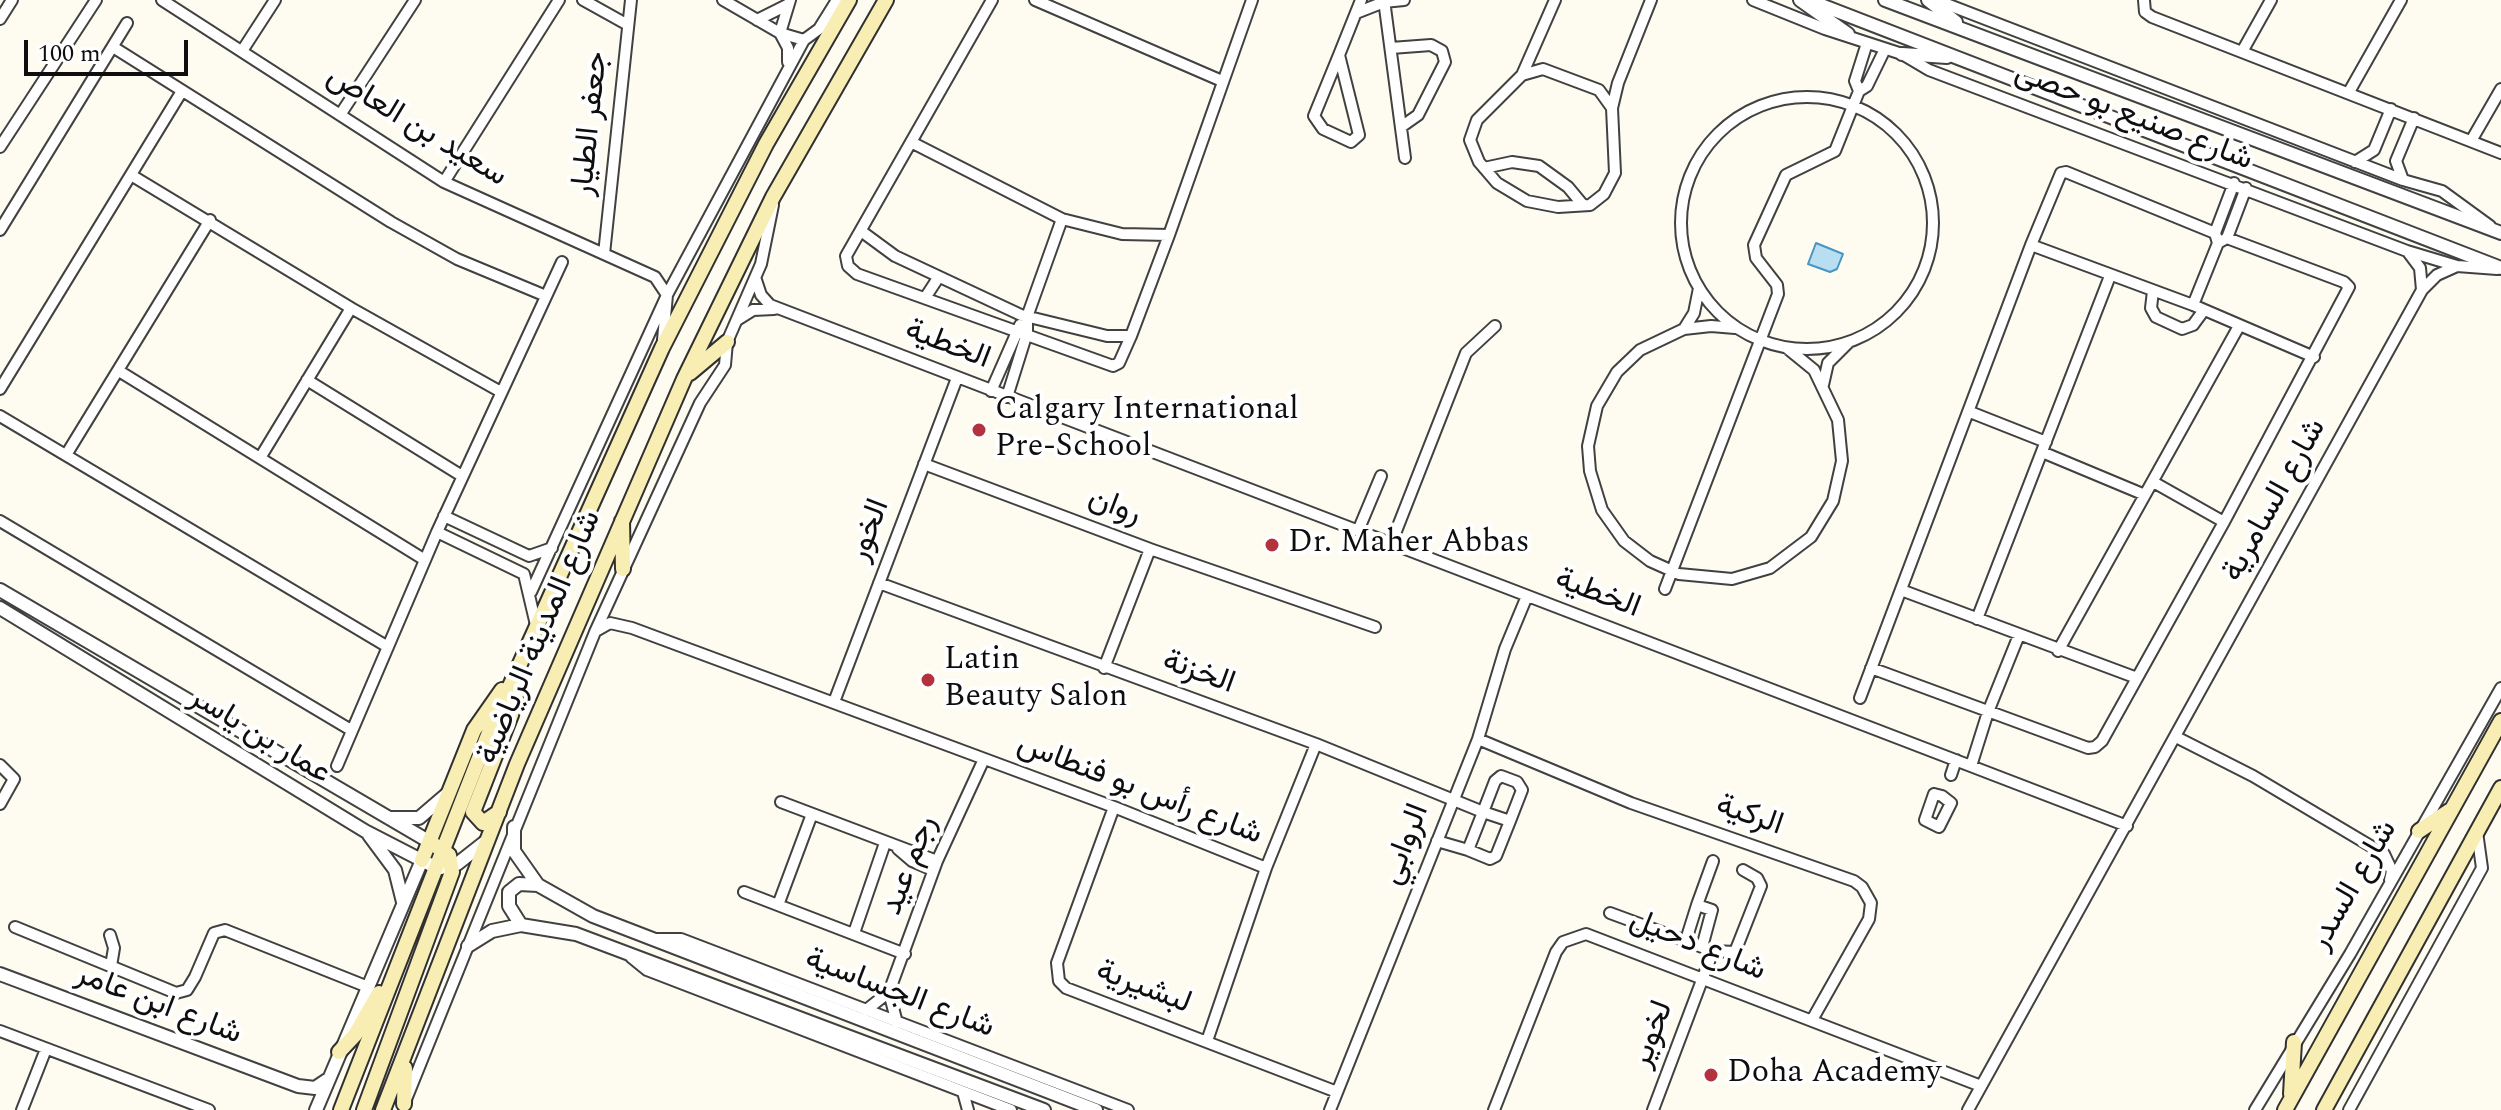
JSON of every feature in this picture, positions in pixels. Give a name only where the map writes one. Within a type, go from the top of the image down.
[{"type":"main road","name":"شارع المدينة الرياضية","points":[[341,1110],[526,650],[662,348],[766,144],[849,0]]},
{"type":"main road","name":"شارع المدينة الرياضية","points":[[383,1110],[499,812],[622,516],[684,379],[773,197],[886,0]]},
{"type":"main road","points":[[684,379],[727,342]]},
{"type":"main road","points":[[622,516],[623,569]]},
{"type":"main road","points":[[499,812],[483,823],[476,819],[473,812],[516,699],[526,650]]},
{"type":"main road","points":[[422,860],[478,723],[516,674]]},
{"type":"main road","name":"شارع السدر","points":[[2288,1105],[2501,721]]},
{"type":"main road","points":[[2324,1110],[2501,788]]},
{"type":"main road","points":[[2419,831],[2453,809]]},
{"type":"main road","points":[[364,1110],[453,866],[444,849],[430,842]]},
{"type":"main road","points":[[339,1052],[355,1035],[400,958]]},
{"type":"main road","points":[[403,1107],[403,1084],[411,1035]]},
{"type":"main road","points":[[2288,1105],[2294,1042]]},
{"type":"street","points":[[0,19],[12,0]]},
{"type":"street","points":[[0,147],[96,0]]},
{"type":"street","name":"سعيد بن العاص","points":[[162,0],[444,182],[655,277]]},
{"type":"street","points":[[242,51],[275,0]]},
{"type":"street","points":[[340,115],[415,0]]},
{"type":"street","points":[[444,182],[559,0]]},
{"type":"street","points":[[583,0],[628,25]]},
{"type":"street","name":"جعفر الطيار","points":[[604,254],[631,0]]},
{"type":"street","points":[[723,0],[780,33],[804,40]]},
{"type":"street","name":"شارع المدينة الرياضية","points":[[536,627],[531,592],[667,295],[788,67],[804,40],[819,29],[837,0]]},
{"type":"street","points":[[992,0],[846,256],[848,266],[857,274],[1113,366],[1119,363],[1131,336],[1252,0]]},
{"type":"street","points":[[1035,0],[1222,81]]},
{"type":"street","points":[[1339,55],[1359,135],[1351,142],[1323,129],[1314,116],[1361,0]]},
{"type":"street","points":[[1356,13],[1384,1],[1404,0]]},
{"type":"street","points":[[1555,0],[1522,75],[1477,120],[1470,140],[1484,168],[1497,183],[1527,201],[1558,207],[1590,205],[1604,194],[1615,173],[1612,108],[1618,83],[1651,0]]},
{"type":"street","name":"شارع صنيع بو حصى","points":[[1753,0],[1825,29],[1902,54],[1929,70],[2407,251],[2457,266],[2501,269]]},
{"type":"street","points":[[1800,0],[1848,34]]},
{"type":"street","name":"شارع صنيع بو حصى","points":[[1808,0],[2501,269]]},
{"type":"street","name":"شارع صنيع بو حصى","points":[[1885,0],[2498,231]]},
{"type":"street","points":[[1928,0],[1976,35]]},
{"type":"street","name":"شارع صنيع بو حصى","points":[[1936,0],[2355,162],[2449,195],[2498,231]]},
{"type":"street","points":[[2144,0],[2145,12],[2152,17],[2501,153]]},
{"type":"street","points":[[2243,50],[2271,0]]},
{"type":"street","points":[[2349,92],[2401,0]]},
{"type":"street","points":[[1384,1],[1405,158]]},
{"type":"street","points":[[757,20],[788,2]]},
{"type":"street","points":[[788,2],[780,33],[788,48],[788,67]]},
{"type":"street","points":[[0,230],[127,23]]},
{"type":"street","points":[[1859,91],[1855,81],[1867,43]]},
{"type":"street","points":[[1391,48],[1431,45],[1442,51],[1445,62],[1418,115],[1401,127]]},
{"type":"street","points":[[113,47],[391,222],[457,259],[546,296]]},
{"type":"street","points":[[1665,589],[1778,294],[1777,285],[1756,258],[1754,245],[1786,175],[1835,151],[1859,91],[1867,86],[1885,49]]},
{"type":"street","points":[[1535,51],[1543,69]]},
{"type":"street","points":[[1902,54],[1961,58]]},
{"type":"street","points":[[1522,75],[1543,69],[1599,90],[1612,108]]},
{"type":"street","points":[[1599,90],[1618,83]]},
{"type":"street","points":[[2471,141],[2501,89]]},
{"type":"street","points":[[0,389],[182,91]]},
{"type":"street","points":[[1823,97],[1853,106],[1880,119],[1903,140],[1925,180],[1934,225],[1930,255],[1919,284],[1901,309],[1877,328],[1850,342],[1821,348],[1787,348],[1762,340],[1737,328],[1699,288],[1684,251],[1681,221],[1685,191],[1696,162],[1713,137],[1736,117],[1778,100],[1823,97]]},
{"type":"street","points":[[2355,162],[2374,150],[2391,109]]},
{"type":"street","points":[[2403,180],[2396,161],[2414,118]]},
{"type":"street","points":[[911,142],[1062,219],[1122,234],[1169,235]]},
{"type":"street","points":[[1484,168],[1512,162],[1539,166],[1568,187],[1583,205]]},
{"type":"street","points":[[1860,698],[1871,668],[1901,590],[1970,412],[2057,177],[2066,172],[2220,238],[2344,282],[2349,287],[2224,522],[2102,741],[2095,747],[2088,748],[1871,668]]},
{"type":"street","points":[[131,175],[351,308],[501,392]]},
{"type":"street","points":[[2220,238],[2234,183]]},
{"type":"street","points":[[2193,305],[2220,238],[2246,188]]},
{"type":"street","name":"شارع المدينة الرياضية","points":[[403,1107],[595,632],[700,403],[721,376],[727,342],[756,280],[769,232],[773,197]]},
{"type":"street","points":[[1007,397],[1022,331],[1062,219]]},
{"type":"street","points":[[66,455],[210,220]]},
{"type":"street","points":[[861,231],[895,256],[1027,317],[1107,336],[1131,336]]},
{"type":"street","points":[[2031,245],[2193,305],[2314,357]]},
{"type":"street","points":[[2407,251],[2420,268],[2422,290]]},
{"type":"street","points":[[337,766],[444,516],[562,262]]},
{"type":"street","points":[[662,348],[667,295],[655,277],[673,274],[685,262]]},
{"type":"street","name":"شارع السامرية","points":[[1968,1110],[2422,290],[2437,275],[2457,266]]},
{"type":"street","points":[[1977,619],[2110,276]]},
{"type":"street","points":[[925,298],[938,278]]},
{"type":"street","name":"الخطية","points":[[756,280],[765,301],[780,309],[2127,826]]},
{"type":"street","points":[[1684,329],[1694,313],[1699,288]]},
{"type":"street","points":[[2153,291],[2151,308],[2156,317],[2182,329],[2193,325],[2204,310]]},
{"type":"street","points":[[260,458],[351,308]]},
{"type":"street","points":[[737,320],[753,310],[780,309]]},
{"type":"street","points":[[1391,544],[1466,353],[1495,326]]},
{"type":"street","points":[[2058,651],[2145,495],[2155,483],[2239,326]]},
{"type":"street","points":[[1737,328],[1684,329],[1640,350],[1617,372],[1597,406],[1588,446],[1590,471],[1602,510],[1624,541],[1650,561],[1672,570],[1699,579],[1732,579],[1770,568],[1811,537],[1833,501],[1842,461],[1838,420],[1814,370],[1787,348]]},
{"type":"street","points":[[991,391],[1022,331]]},
{"type":"street","points":[[1823,385],[1828,363],[1850,342]]},
{"type":"street","points":[[119,371],[425,560]]},
{"type":"street","name":"الخور","points":[[834,702],[957,378]]},
{"type":"street","points":[[307,380],[462,476]]},
{"type":"street","points":[[1970,412],[2145,495]]},
{"type":"street","points":[[0,416],[388,647]]},
{"type":"street","name":"روان","points":[[924,464],[1150,549],[1375,627]]},
{"type":"street","points":[[1358,531],[1381,476]]},
{"type":"street","points":[[2155,483],[2224,522]]},
{"type":"street","points":[[444,516],[529,556],[553,547]]},
{"type":"street","points":[[0,521],[351,730]]},
{"type":"street","points":[[437,532],[520,570],[527,577],[531,592]]},
{"type":"street","name":"روان","points":[[1104,668],[1150,549]]},
{"type":"street","name":"الخزنة","points":[[879,583],[1316,744],[1510,821]]},
{"type":"street","name":"عمار بن ياسر","points":[[0,590],[384,818],[430,842]]},
{"type":"street","points":[[1901,590],[2137,678]]},
{"type":"street","points":[[611,596],[614,612],[632,628]]},
{"type":"street","name":"الروابي","points":[[1330,1110],[1478,739],[1505,649],[1527,596]]},
{"type":"street","name":"عمار بن ياسر","points":[[0,608],[365,831],[437,867],[453,866]]},
{"type":"street","name":"شارع رأس بو فنطاس","points":[[595,632],[610,623],[632,628],[1114,807],[1266,868]]},
{"type":"street","points":[[1971,766],[1988,712],[2019,635]]},
{"type":"street","name":"شارع السدر","points":[[2255,1110],[2501,688]]},
{"type":"street","points":[[2176,737],[2253,776],[2384,854],[2392,871],[2390,880]]},
{"type":"street","name":"الركية","points":[[1478,739],[1631,803],[1854,881],[1862,887],[1871,903],[1869,919],[1812,1020]]},
{"type":"street","points":[[1207,1041],[1266,868],[1316,744]]},
{"type":"street","name":"رجم عيد","points":[[865,1011],[889,992],[935,865],[984,759]]},
{"type":"street","points":[[1947,785],[1956,760]]},
{"type":"street","points":[[0,765],[14,779],[0,804]]},
{"type":"street","points":[[1437,841],[1493,859],[1522,790],[1517,782],[1501,776],[1495,781],[1468,850]]},
{"type":"street","points":[[384,818],[419,818],[452,789]]},
{"type":"street","points":[[781,802],[898,849],[908,849],[935,865]]},
{"type":"street","name":"لبشيرية","points":[[1114,807],[1057,963],[1059,981],[1066,988],[1337,1092]]},
{"type":"street","points":[[778,905],[812,814]]},
{"type":"street","points":[[514,827],[514,851],[538,885]]},
{"type":"street","points":[[365,831],[397,874],[403,890],[402,910]]},
{"type":"street","points":[[2349,1110],[2482,868],[2477,832]]},
{"type":"street","points":[[453,866],[473,854],[491,833]]},
{"type":"street","points":[[854,933],[885,843]]},
{"type":"street","points":[[2384,854],[2401,852],[2411,845]]},
{"type":"street","points":[[314,1110],[422,860]]},
{"type":"street","points":[[1686,940],[1713,861]]},
{"type":"street","points":[[1610,913],[1708,949],[1735,952],[1761,886],[1757,878],[1743,870]]},
{"type":"street","points":[[468,946],[492,931],[521,925],[509,906],[509,892],[519,884],[538,885]]},
{"type":"street","name":"شارع الجساسية","points":[[538,885],[593,916],[1096,1110]]},
{"type":"street","points":[[744,892],[905,954]]},
{"type":"street","name":"لخوير","points":[[1653,1110],[1704,979],[1713,912],[1697,905]]},
{"type":"street","name":"شارع الجساسية","points":[[521,925],[576,934],[628,952],[1039,1109]]},
{"type":"street","points":[[15,927],[176,993],[187,990],[214,933],[225,930],[368,987]]},
{"type":"street","name":"شارع دحيل","points":[[1494,1110],[1563,942],[1586,934],[1981,1086]]},
{"type":"street","points":[[110,935],[114,948],[111,966]]},
{"type":"street","name":"شارع الجساسية","points":[[651,939],[681,939],[1128,1110]]},
{"type":"street","name":"شارع الجساسية","points":[[628,952],[647,970],[1011,1110]]},
{"type":"street","name":"شارع ابن عامر","points":[[0,974],[298,1086]]},
{"type":"street","points":[[889,992],[897,1023]]},
{"type":"street","points":[[916,1030],[932,1047]]},
{"type":"street","points":[[0,1031],[209,1110]]},
{"type":"street","points":[[22,1110],[46,1049]]},
{"type":"street","points":[[930,1065],[938,1081]]},
{"type":"street","points":[[298,1086],[315,1088],[327,1080]]},
{"type":"street","points":[[298,1086],[305,1092],[314,1110]]},
{"type":"street","points":[[963,1092],[968,1110]]},
{"type":"street","points":[[979,1110],[990,1102]]},
{"type":"water","points":[[1816,243],[1843,254],[1837,269],[1830,272],[1808,264]]},
{"type":"place","name":"Calgary International Pre-School","points":[[979,430]]},
{"type":"place","name":"Dr. Maher Abbas","points":[[1272,545]]},
{"type":"place","name":"Latin Beauty Salon","points":[[928,680]]},
{"type":"place","name":"Doha Academy","points":[[1711,1075]]}]
